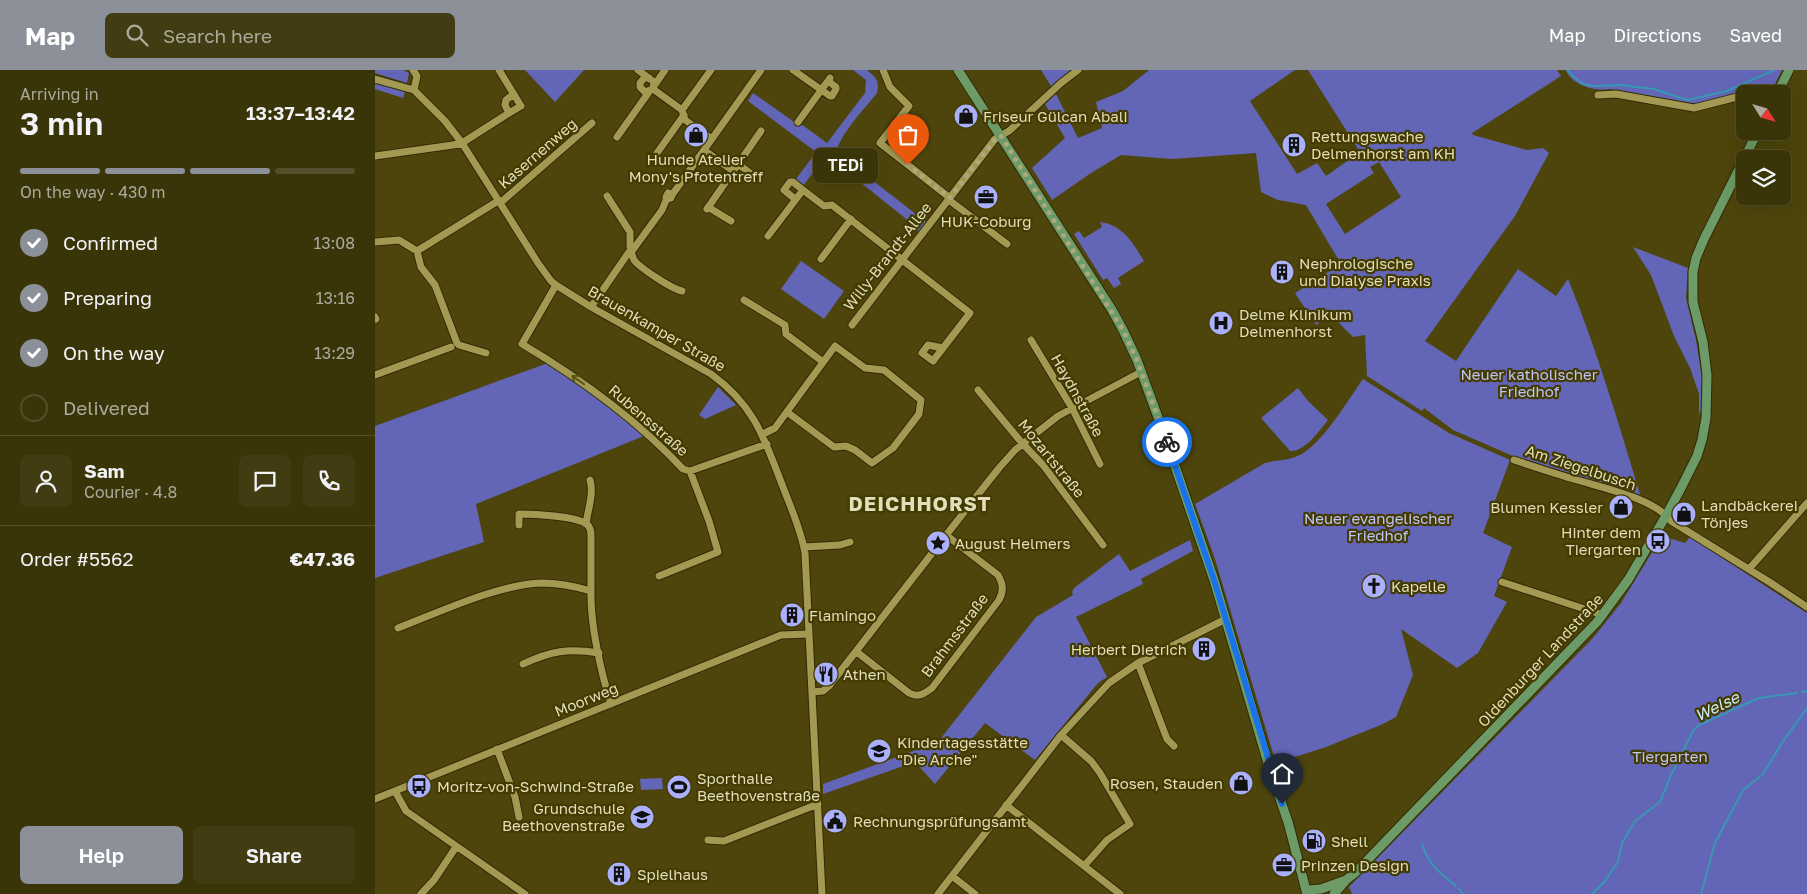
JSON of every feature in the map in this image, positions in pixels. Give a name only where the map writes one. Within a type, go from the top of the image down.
[{"type":"main road","points":[[958,70],[1112,310],[1141,372],[1226,619],[1308,892]]},
{"type":"main road","points":[[1782,85],[1788,73]]},
{"type":"main road","name":"Oldenburger Landstraße","points":[[1308,892],[1321,890],[1346,880],[1368,859],[1571,651],[1603,616],[1628,580],[1667,514],[1697,456],[1706,418],[1707,375],[1703,342],[1693,302],[1692,288],[1696,258],[1754,140]]},
{"type":"main road","points":[[1333,894],[1346,880]]},
{"type":"street","points":[[375,78],[414,90],[417,76],[413,70]]},
{"type":"street","points":[[375,156],[453,145],[521,106],[499,70]]},
{"type":"street","points":[[638,70],[654,82],[652,89]]},
{"type":"street","points":[[617,137],[665,70]]},
{"type":"street","points":[[657,153],[711,70]]},
{"type":"street","points":[[793,70],[821,90],[829,96],[832,96],[836,87],[829,79],[821,90],[798,122]]},
{"type":"street","points":[[883,70],[890,87],[909,106],[880,143],[1007,244]]},
{"type":"street","name":"Willy-Brandt-Allee","points":[[852,325],[995,139],[1009,131],[1061,83],[1078,70]]},
{"type":"street","points":[[591,307],[662,210],[669,196],[712,139],[757,71]]},
{"type":"street","points":[[649,78],[641,80],[640,87],[645,92],[652,89]]},
{"type":"street","points":[[652,89],[683,112],[685,120],[712,139]]},
{"type":"street","name":"Brauenkamper Straße","points":[[414,90],[445,121],[461,142],[551,281],[591,307],[701,368],[726,385],[740,398],[763,434],[801,532],[804,547],[822,894]]},
{"type":"street","points":[[509,113],[505,105],[506,100],[514,94]]},
{"type":"street","points":[[1598,95],[1616,94],[1695,108],[1736,97]]},
{"type":"street","name":"Kasernenweg","points":[[417,251],[499,202],[592,123]]},
{"type":"street","points":[[731,221],[707,208],[761,131]]},
{"type":"street","points":[[703,150],[733,171]]},
{"type":"street","points":[[738,164],[750,172]]},
{"type":"street","points":[[795,200],[784,190],[790,182],[793,182],[824,206],[832,205],[970,313],[943,348]]},
{"type":"street","points":[[768,236],[803,190]]},
{"type":"street","points":[[607,196],[630,232],[633,259],[675,290],[682,291]]},
{"type":"street","points":[[821,259],[851,219]]},
{"type":"street","points":[[375,242],[399,240],[417,251],[421,267],[435,285],[455,345]]},
{"type":"street","name":"Rubensstraße","points":[[556,285],[522,344],[552,362],[609,402],[651,437],[683,469],[690,471],[767,444]]},
{"type":"street","points":[[744,300],[785,325],[786,334],[823,362]]},
{"type":"street","name":"Haydnstraße","points":[[1031,340],[1072,408],[1100,464]]},
{"type":"street","points":[[375,375],[455,345],[486,353]]},
{"type":"street","points":[[763,434],[775,428],[835,346],[865,368],[884,370],[921,400],[919,414],[893,448],[872,463],[855,450],[846,446],[834,447],[787,412]]},
{"type":"street","points":[[812,692],[823,691],[829,686],[999,468],[1022,443],[1058,416],[1141,372]]},
{"type":"street","name":"Mozartstraße","points":[[978,390],[1043,465],[1103,545]]},
{"type":"street","name":"Am Ziegelbusch","points":[[1514,460],[1626,493],[1667,514]]},
{"type":"street","points":[[659,576],[718,552],[690,471]]},
{"type":"street","points":[[586,524],[592,493],[591,480]]},
{"type":"street","points":[[1749,569],[1807,503]]},
{"type":"street","points":[[519,525],[519,514],[538,514],[572,519],[586,524],[590,529],[590,605],[611,704]]},
{"type":"street","points":[[1667,514],[1671,521],[1807,607]]},
{"type":"street","name":"Brahmsstraße","points":[[857,652],[909,693],[921,695],[932,688],[994,607],[1003,589],[998,575],[946,535]]},
{"type":"street","points":[[804,547],[840,545],[850,542]]},
{"type":"street","points":[[1502,582],[1603,616]]},
{"type":"street","points":[[397,628],[485,596],[527,584],[559,584],[591,591]]},
{"type":"street","points":[[938,894],[1061,736],[1109,683],[1138,663],[1226,619]]},
{"type":"street","name":"Moorweg","points":[[375,799],[781,634],[809,634]]},
{"type":"street","points":[[523,664],[539,656],[560,650],[599,653]]},
{"type":"street","points":[[1138,663],[1167,738],[1174,746]]},
{"type":"street","points":[[1061,736],[1079,749],[1096,767],[1130,824],[1107,840],[1084,866]]},
{"type":"street","points":[[497,749],[515,797],[519,817]]},
{"type":"street","points":[[395,791],[406,811],[525,894]]},
{"type":"street","points":[[709,840],[724,841],[818,804]]},
{"type":"street","points":[[1006,806],[1120,894]]},
{"type":"street","points":[[421,894],[434,880],[456,847]]},
{"type":"street","points":[[952,876],[975,894]]},
{"type":"green space","points":[[375,70],[403,70],[409,73],[407,83],[375,73]]},
{"type":"green space","points":[[525,70],[584,70],[555,102]]},
{"type":"green space","points":[[853,70],[867,70],[877,80],[878,89],[877,93],[848,128],[836,152],[926,222],[919,232],[905,218],[826,155],[803,186],[796,179],[816,152],[748,101],[753,93],[827,143],[865,93],[866,80]]},
{"type":"green space","points":[[1041,70],[1071,70],[1051,86]]},
{"type":"green space","name":"Neuer katholischer Friedhof","points":[[1149,70],[1295,70],[1250,101],[1297,174],[1317,163],[1326,176],[1360,152],[1308,70],[1557,70],[1561,76],[1472,133],[1473,135],[1527,150],[1543,148],[1549,153],[1515,216],[1425,341],[1456,361],[1518,269],[1556,296],[1568,279],[1598,360],[1641,498],[1545,470],[1453,430],[1424,408],[1422,411],[1367,376],[1365,335],[1353,337],[1330,314],[1316,325],[1295,293],[1341,264],[1306,205],[1278,200],[1261,192],[1256,153],[1172,159],[1121,155],[1052,200],[1032,168],[1065,138],[1045,104],[1056,94],[1078,138],[1102,128],[1096,102],[1123,91]],"holes":[[[1379,162],[1401,197],[1345,234],[1326,204],[1374,173],[1370,167]]]},
{"type":"green space","points":[[1566,70],[1782,70],[1774,85],[1736,85],[1736,94],[1689,105],[1610,89],[1591,88],[1578,83]]},
{"type":"green space","points":[[375,80],[405,91],[403,98],[375,89]]},
{"type":"green space","points":[[1100,222],[1121,231],[1144,261],[1118,278],[1121,284],[1114,288],[1107,278],[1103,280],[1074,234],[1079,231],[1084,238],[1102,227]]},
{"type":"green space","points":[[1633,247],[1688,268],[1686,298],[1696,340],[1702,378],[1701,410],[1699,415],[1699,394],[1690,368],[1674,336],[1651,275]]},
{"type":"green space","points":[[801,261],[844,291],[824,319],[781,289]]},
{"type":"green space","points":[[548,363],[603,402],[644,436],[476,504],[484,542],[375,578],[375,426]]},
{"type":"green space","name":"Neuer evangelischer Friedhof","points":[[1363,379],[1449,433],[1510,460],[1483,533],[1512,547],[1494,596],[1507,602],[1478,653],[1457,668],[1401,629],[1413,675],[1396,717],[1326,747],[1276,763],[1214,556],[1195,504],[1265,463],[1291,458],[1314,445]]},
{"type":"green space","points":[[718,387],[736,405],[705,419],[699,415]]},
{"type":"green space","points":[[1298,388],[1308,401],[1328,420],[1306,445],[1290,451],[1261,418]]},
{"type":"green space","name":"Tiergarten","points":[[1662,536],[1685,543],[1690,537],[1807,613],[1807,894],[1352,894],[1349,887],[1593,638],[1621,603]]},
{"type":"green space","points":[[1190,540],[1193,551],[1141,579],[1143,584],[1076,617],[1107,677],[1098,683],[1035,760],[985,723],[935,784],[915,762],[823,794],[823,784],[938,742],[1036,617],[1073,595],[1074,588],[1119,554],[1130,571]]},
{"type":"green space","points":[[662,778],[663,789],[641,790],[640,779]]},
{"type":"waterway","points":[[1567,70],[1583,84],[1595,86],[1620,85],[1654,89],[1687,100],[1727,91],[1774,70]]},
{"type":"waterway","name":"Welse","points":[[1802,692],[1807,691]]},
{"type":"waterway","name":"Welse","points":[[1592,894],[1605,881],[1618,862],[1622,843],[1635,821],[1660,802],[1693,731],[1699,725],[1759,698],[1797,693]]},
{"type":"waterway","name":"Welse","points":[[1701,894],[1715,843],[1743,790],[1763,774],[1807,708]]},
{"type":"waterway","points":[[1422,844],[1425,852],[1439,872],[1456,886]]},
{"type":"waterway","points":[[1459,889],[1463,894]]},
{"type":"way so far","points":[[908,165],[950,198],[995,139],[1001,136],[1123,330],[1137,360],[1167,442]]},
{"type":"place","name":"Friseur Gülcan Abali","points":[[966,116]]},
{"type":"place","name":"Hunde Atelier Mony's Pfotentreff","points":[[696,135]]},
{"type":"place","name":"Rettungswache Delmenhorst am KH","points":[[1294,145]]},
{"type":"place","name":"TEDi","points":[[908,165]]},
{"type":"place","name":"HUK-Coburg","points":[[986,197]]},
{"type":"place","name":"Nephrologische und Dialyse Praxis","points":[[1282,272]]},
{"type":"place","name":"Delme Klinikum Delmenhorst","points":[[1221,323]]},
{"type":"place","name":"Blumen Kessler","points":[[1621,507]]},
{"type":"place","name":"Landbäckerei Tönjes","points":[[1684,514]]},
{"type":"place","name":"Hinter dem Tiergarten","points":[[1658,541]]},
{"type":"place","name":"August Helmers","points":[[938,543]]},
{"type":"place","name":"Kapelle","points":[[1374,586]]},
{"type":"place","name":"Flamingo","points":[[792,615]]},
{"type":"place","name":"Herbert Dietrich","points":[[1204,649]]},
{"type":"place","name":"Athen","points":[[826,674]]},
{"type":"place","name":"Kindertagesstätte \"Die Arche\"","points":[[879,751]]},
{"type":"place","name":"Rosen, Stauden","points":[[1241,783]]},
{"type":"place","name":"Moritz-von-Schwind-Straße","points":[[419,786]]},
{"type":"place","name":"Sporthalle Beethovenstraße","points":[[679,787]]},
{"type":"place","name":"Grundschule Beethovenstraße","points":[[642,817]]},
{"type":"place","name":"Rechnungsprüfungsamt","points":[[835,821]]},
{"type":"place","name":"Shell","points":[[1314,841]]},
{"type":"place","name":"Prinzen Design","points":[[1284,865]]},
{"type":"place","name":"Spielhaus","points":[[619,874]]},
{"type":"district","name":"DEICHHORST","points":[[920,503]]},
{"type":"route","points":[[1167,442],[1214,580],[1270,770],[1282,804]]}]
